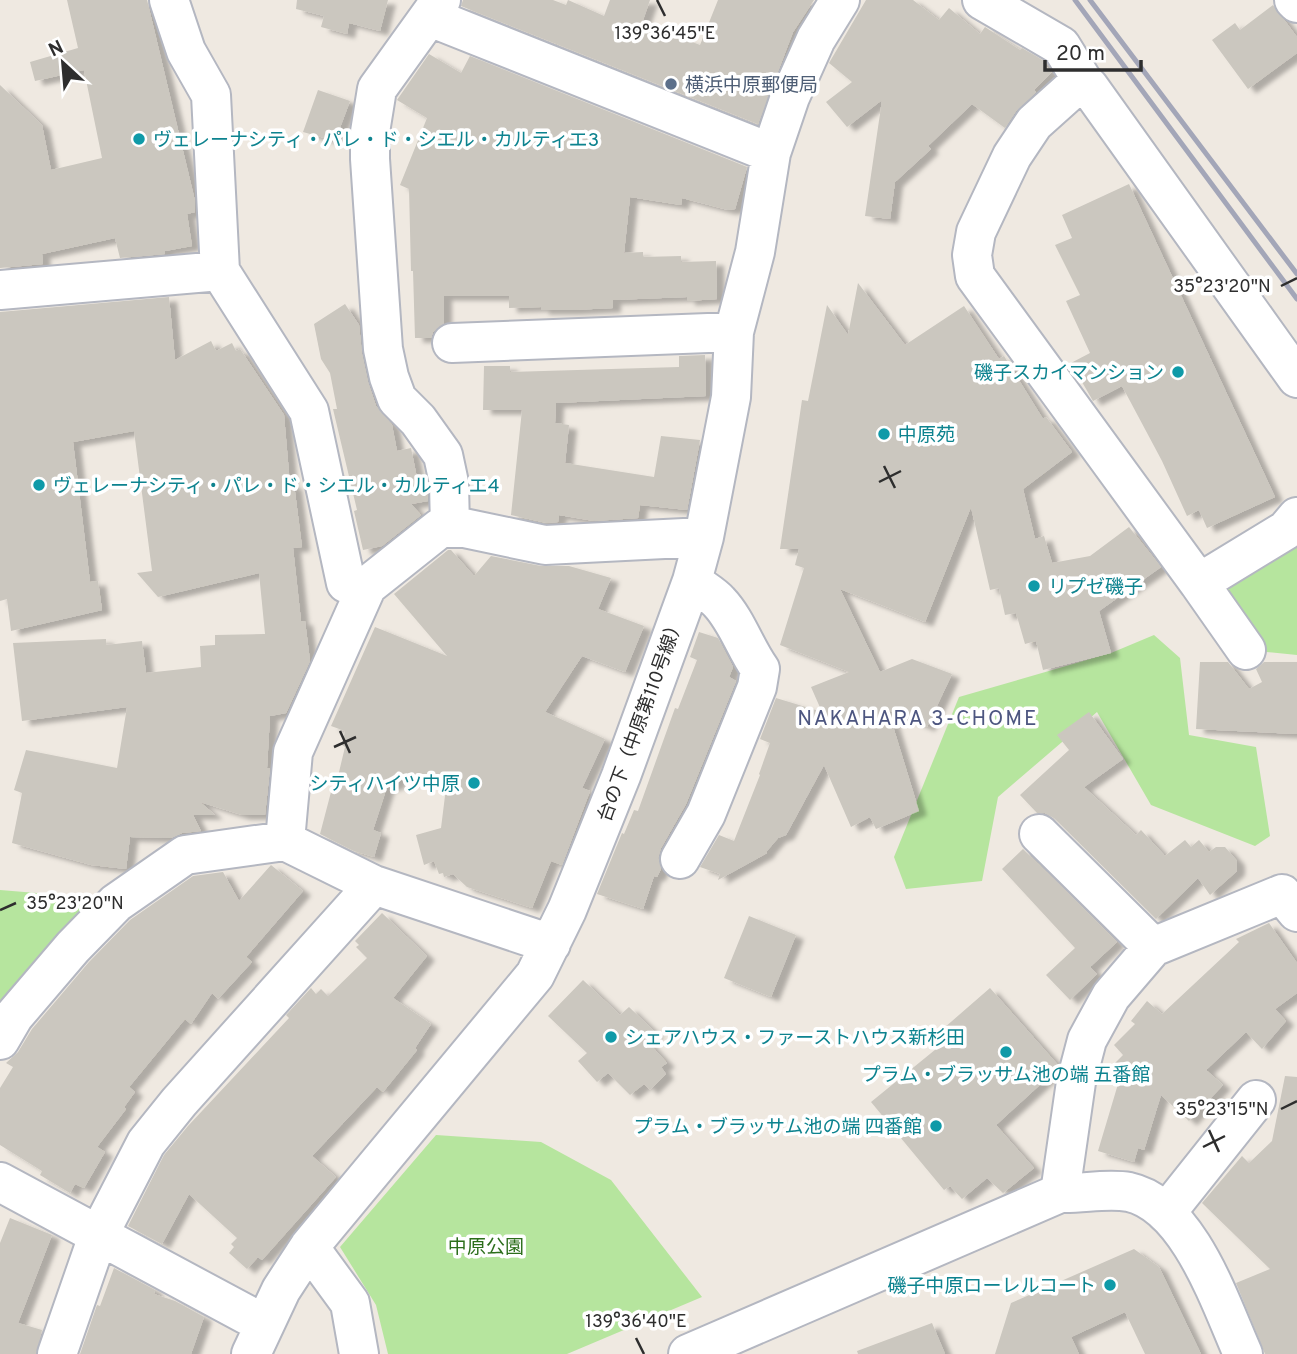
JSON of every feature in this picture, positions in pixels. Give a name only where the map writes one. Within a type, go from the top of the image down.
[{"type":"street","points":[[169,0],[186,51],[211,95],[220,271],[310,411],[346,583]]},
{"type":"street","name":"台の下（中原第110号線）","points":[[258,1339],[281,1290],[309,1247],[535,975],[567,910],[621,776],[692,581],[704,537],[731,397],[734,332],[755,252],[771,153],[790,97],[816,39],[840,0]]},
{"type":"street","points":[[982,0],[1061,46],[1082,80],[1297,378]]},
{"type":"street","points":[[450,528],[449,482],[443,455],[418,420],[397,399],[388,376],[383,349],[370,159],[370,132],[377,89],[435,9],[771,153]]},
{"type":"street","points":[[1082,80],[1034,123],[1012,156],[976,232],[972,255],[975,276],[1246,650]]},
{"type":"street","points":[[0,290],[220,271]]},
{"type":"street","points":[[452,343],[734,332]]},
{"type":"street","points":[[1199,583],[1286,530],[1297,517]]},
{"type":"street","points":[[285,841],[293,752],[367,586],[440,528],[464,528],[545,545],[704,537]]},
{"type":"street","points":[[680,859],[706,814],[757,687],[760,669],[751,656],[746,641],[719,602],[692,581]]},
{"type":"street","points":[[1039,834],[1153,947]]},
{"type":"street","points":[[0,1040],[14,1016],[73,947],[116,903],[185,855],[285,841],[374,885],[551,944]]},
{"type":"street","points":[[57,1354],[98,1236],[146,1143],[179,1101],[374,885]]},
{"type":"street","points":[[1060,1193],[1076,1082],[1087,1040],[1111,996],[1153,947],[1282,894],[1297,912]]},
{"type":"street","points":[[1166,1213],[1256,1100]]},
{"type":"street","points":[[0,1182],[98,1236],[258,1339]]},
{"type":"street","points":[[688,1354],[1060,1193],[1080,1194],[1103,1189],[1131,1193],[1157,1204],[1166,1213],[1199,1257],[1243,1354]]},
{"type":"street","points":[[309,1247],[350,1303],[359,1354]]},
{"type":"green space","points":[[1297,530],[1297,655],[1256,651],[1217,584]]},
{"type":"green space","points":[[1154,635],[1180,658],[1189,735],[1256,747],[1270,836],[1255,846],[1151,805],[1097,712],[998,797],[982,881],[906,889],[894,857],[959,697],[1111,653]]},
{"type":"green space","points":[[0,890],[73,896],[103,906],[0,1017]]},
{"type":"green space","name":"中原公園","points":[[436,1135],[541,1142],[611,1180],[702,1297],[567,1354],[388,1354],[376,1305],[340,1247]]},
{"type":"building","name":"ヴェレーナシティ・パレ・ド・シエル・カルティエ3","points":[[67,0],[147,0],[195,201],[195,212],[187,214],[192,246],[165,251],[165,254],[120,258],[115,238],[42,254],[43,264],[0,268],[0,85],[42,125],[51,170],[102,158],[84,70],[35,81],[30,62],[78,48]]},
{"type":"building","points":[[297,0],[388,0],[380,31],[349,23],[347,34],[321,27],[324,16],[296,9]]},
{"type":"building","points":[[463,0],[553,0],[566,5],[568,0],[604,16],[610,0],[650,0],[642,23],[700,45],[718,0],[814,0],[793,32],[758,124],[461,6]]},
{"type":"building","points":[[866,0],[913,0],[939,20],[949,8],[980,34],[985,27],[1020,50],[1022,48],[1044,61],[1042,63],[1052,72],[1016,111],[1005,128],[972,104],[928,146],[931,149],[895,182],[890,219],[865,216],[882,100],[847,127],[826,102],[852,82],[829,63]]},
{"type":"building","points":[[1273,5],[1297,37],[1297,53],[1248,89],[1212,40],[1235,23],[1240,30]]},
{"type":"building","points":[[429,54],[461,73],[470,56],[747,167],[735,209],[728,210],[682,198],[681,205],[630,197],[624,253],[643,252],[643,257],[681,256],[681,262],[716,261],[717,299],[687,301],[687,297],[613,300],[613,308],[541,310],[541,307],[509,308],[509,296],[444,296],[444,323],[433,332],[431,338],[415,338],[409,189],[400,185],[427,118],[397,100]]},
{"type":"building","points":[[318,90],[350,101],[335,141],[303,132]]},
{"type":"building","name":"磯子スカイマンション","points":[[1129,184],[1275,497],[1207,528],[1199,510],[1187,516],[1162,461],[1122,386],[1093,401],[1071,363],[1090,353],[1066,301],[1080,295],[1055,245],[1072,238],[1062,215]]},
{"type":"building","points":[[858,283],[905,345],[964,306],[999,359],[1004,356],[1043,419],[1046,417],[1072,452],[1023,489],[1035,539],[1044,536],[1052,563],[1090,556],[1129,527],[1161,567],[1099,611],[1111,653],[1043,670],[1036,641],[1025,644],[1016,613],[1005,615],[999,588],[990,590],[971,507],[925,622],[840,589],[880,672],[912,659],[952,674],[927,727],[888,710],[919,811],[876,829],[870,817],[851,827],[824,765],[786,835],[778,838],[767,853],[718,880],[720,874],[700,867],[719,835],[734,841],[770,743],[760,739],[776,698],[822,712],[811,687],[849,672],[780,645],[804,568],[795,565],[799,549],[780,549],[802,400],[808,401],[827,305],[848,335]]},
{"type":"building","points":[[169,297],[175,360],[211,341],[216,351],[232,343],[236,351],[240,349],[284,415],[290,485],[294,484],[302,547],[293,548],[301,621],[305,621],[310,661],[286,713],[270,716],[267,768],[270,768],[265,815],[242,815],[200,802],[215,815],[193,815],[201,831],[182,833],[171,838],[130,837],[126,869],[91,865],[12,843],[22,793],[14,790],[26,750],[117,768],[127,707],[22,721],[13,643],[106,639],[106,645],[142,641],[146,673],[201,667],[200,646],[215,645],[215,635],[265,634],[259,573],[158,597],[137,573],[152,571],[134,431],[73,442],[90,582],[98,581],[102,610],[11,631],[7,599],[0,601],[0,312]]},
{"type":"building","points":[[345,304],[359,325],[362,354],[376,406],[392,425],[397,451],[411,448],[417,478],[425,477],[427,486],[428,501],[411,504],[421,515],[382,546],[363,550],[354,511],[357,510],[333,409],[337,409],[330,373],[321,359],[314,324]]},
{"type":"building","points":[[705,355],[706,396],[556,403],[555,423],[569,425],[565,463],[654,477],[661,436],[700,440],[687,510],[640,505],[638,518],[594,521],[559,515],[558,522],[547,523],[511,515],[522,410],[483,410],[484,366],[510,366],[510,372],[679,367],[679,356]]},
{"type":"building","points":[[451,550],[474,576],[491,556],[541,566],[569,566],[611,578],[598,609],[644,626],[625,672],[582,656],[545,712],[605,739],[582,788],[590,791],[562,865],[551,861],[532,908],[467,887],[453,874],[444,877],[443,873],[439,874],[434,861],[424,865],[416,835],[441,828],[448,772],[404,783],[401,771],[396,785],[387,787],[373,830],[381,833],[374,857],[354,851],[320,834],[331,792],[334,793],[345,747],[342,745],[345,731],[331,726],[375,627],[447,656],[394,594]]},
{"type":"building","points":[[699,632],[718,638],[733,667],[729,677],[736,681],[686,804],[661,848],[658,858],[661,869],[657,877],[654,876],[643,909],[597,894],[622,833],[624,834],[634,810],[638,811],[675,708],[678,709],[697,660],[690,657]]},
{"type":"building","points":[[1200,662],[1228,662],[1249,689],[1262,682],[1256,669],[1264,662],[1297,662],[1297,734],[1196,729]]},
{"type":"building","points":[[1089,712],[1123,759],[1084,787],[1136,835],[1141,830],[1165,856],[1185,840],[1191,847],[1199,840],[1209,852],[1216,847],[1225,847],[1237,861],[1237,871],[1210,895],[1198,878],[1156,919],[1054,818],[1045,813],[1037,813],[1020,795],[1069,750],[1057,735]]},
{"type":"building","points":[[1023,849],[1117,942],[1090,967],[1097,974],[1070,1000],[1046,975],[1075,948],[1002,869]]},
{"type":"building","points":[[271,865],[303,891],[246,957],[252,962],[218,999],[212,993],[191,1024],[185,1019],[129,1087],[135,1092],[124,1107],[126,1109],[97,1147],[105,1152],[84,1188],[75,1184],[70,1193],[40,1175],[42,1171],[0,1145],[0,1088],[13,1067],[6,1063],[18,1052],[32,1029],[89,962],[130,920],[193,876],[223,872],[239,901]]},
{"type":"building","points":[[382,913],[427,956],[393,998],[431,1024],[415,1048],[417,1050],[383,1092],[377,1087],[312,1156],[336,1177],[262,1260],[258,1257],[247,1269],[229,1253],[234,1247],[231,1244],[237,1238],[189,1194],[162,1244],[128,1226],[164,1155],[289,1018],[286,1015],[311,988],[316,994],[321,989],[328,996],[367,958],[356,947],[359,945],[355,941]]},
{"type":"building","points":[[749,916],[796,935],[771,997],[724,978]]},
{"type":"building","points":[[1269,923],[1297,963],[1297,993],[1275,1009],[1286,1021],[1262,1049],[1246,1032],[1206,1070],[1223,1085],[1189,1121],[1161,1095],[1144,1150],[1138,1148],[1134,1162],[1098,1151],[1121,1074],[1113,1065],[1123,1055],[1114,1045],[1135,1024],[1131,1021],[1147,1001],[1162,1014],[1239,942],[1236,939]]},
{"type":"building","name":"シェアハウス・ファーストハウス新杉田","points":[[583,980],[620,1015],[629,1007],[656,1033],[647,1041],[667,1063],[661,1067],[666,1074],[650,1090],[644,1084],[630,1095],[608,1073],[597,1082],[578,1061],[587,1053],[548,1016]]},
{"type":"building","points":[[990,988],[1058,1065],[1056,1070],[996,1125],[1034,1168],[1003,1193],[987,1178],[962,1199],[950,1186],[944,1190],[871,1102],[952,1036],[944,1028]]},
{"type":"building","points":[[1285,1076],[1297,1077],[1297,1354],[1265,1354],[1236,1283],[1270,1269],[1202,1203],[1242,1156],[1249,1163],[1272,1141]]},
{"type":"building","points":[[10,1218],[52,1235],[18,1323],[42,1330],[36,1354],[0,1354],[0,1243]]},
{"type":"building","name":"磯子中原ローレルコート","points":[[1134,1249],[1159,1267],[1201,1354],[1145,1354],[1125,1312],[1071,1337],[1079,1354],[995,1354],[1011,1303]]},
{"type":"building","points":[[114,1268],[155,1290],[154,1294],[175,1301],[204,1317],[191,1354],[80,1354],[97,1305],[100,1306]]},
{"type":"building","points":[[932,1323],[945,1354],[858,1354],[857,1351]]},
{"type":"railway","points":[[1075,0],[1297,299]]},
{"type":"railway","points":[[1090,0],[1297,274]]},
{"type":"place","name":"横浜中原郵便局","points":[[671,84]]},
{"type":"place","name":"ヴェレーナシティ・パレ・ド・シエル・カルティエ3","points":[[139,139]]},
{"type":"place","name":"磯子スカイマンション","points":[[1178,372]]},
{"type":"place","name":"中原苑","points":[[884,434]]},
{"type":"place","name":"ヴェレーナシティ・パレ・ド・シエル・カルティエ4","points":[[39,485]]},
{"type":"place","name":"リプゼ磯子","points":[[1034,586]]},
{"type":"place","name":"シティハイツ中原","points":[[474,783]]},
{"type":"place","name":"シェアハウス・ファーストハウス新杉田","points":[[611,1037]]},
{"type":"place","name":"プラム・ブラッサム池の端 五番館","points":[[1006,1052]]},
{"type":"place","name":"プラム・ブラッサム池の端 四番館","points":[[936,1126]]},
{"type":"place","name":"磯子中原ローレルコート","points":[[1110,1285]]},
{"type":"district","name":"NAKAHARA 3-CHOME","points":[[918,718]]}]
